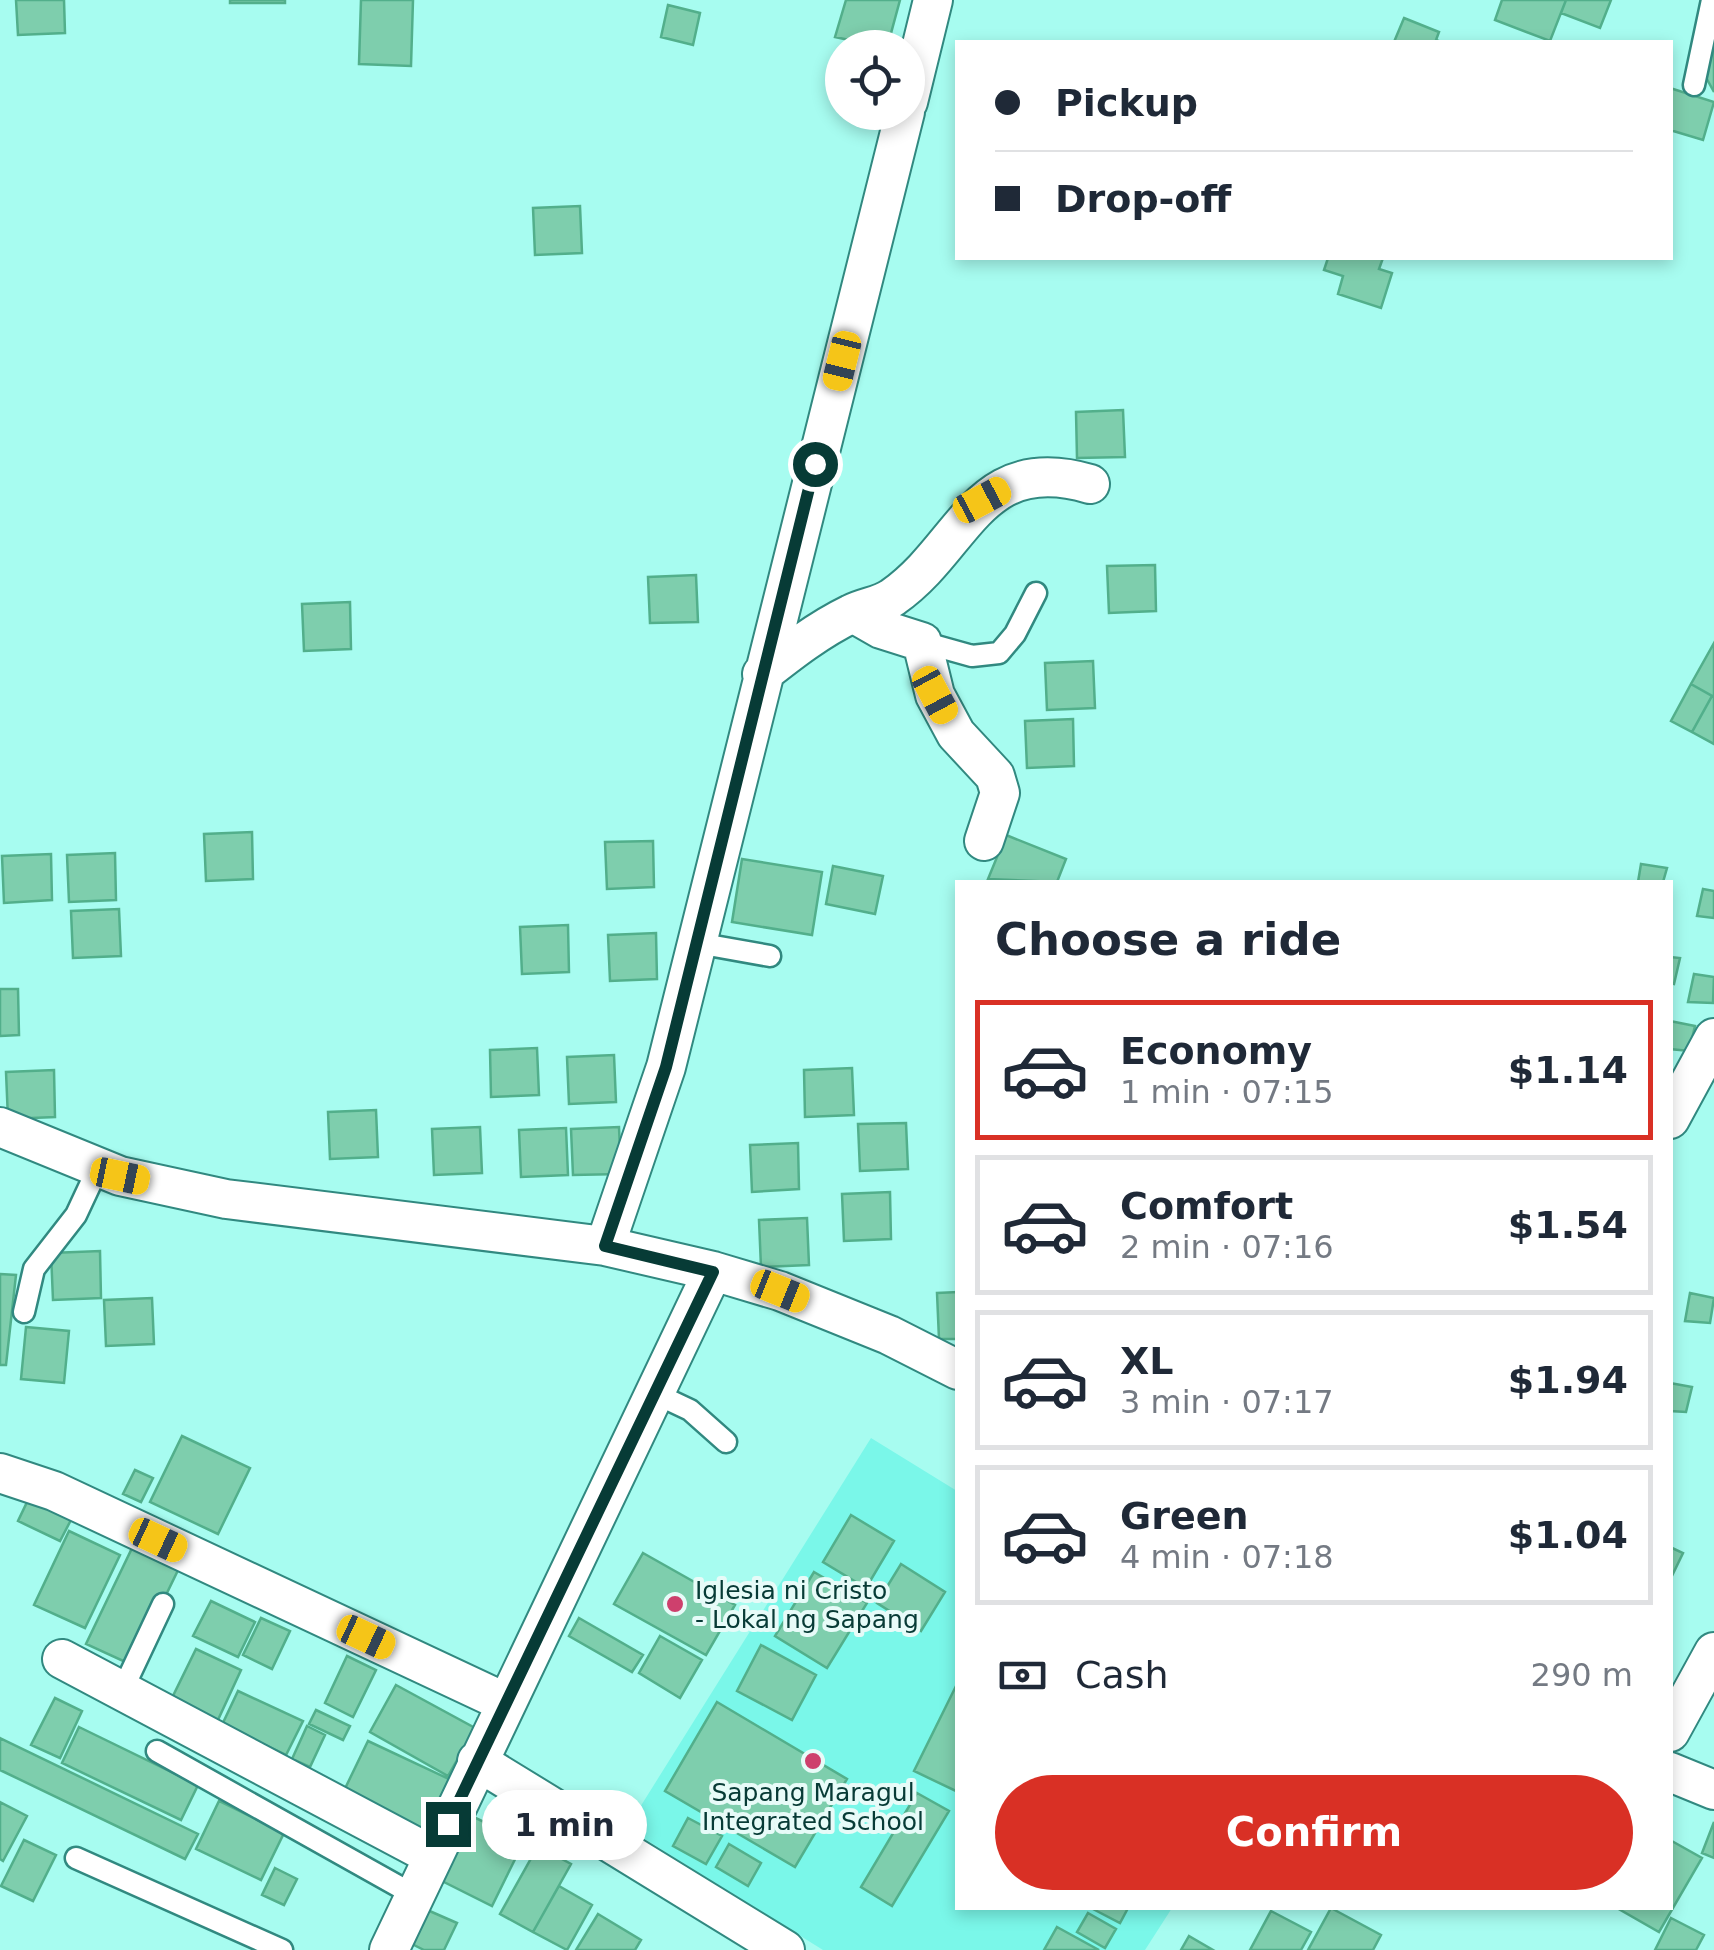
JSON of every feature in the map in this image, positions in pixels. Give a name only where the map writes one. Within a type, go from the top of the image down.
[{"type":"street","points":[[925,35],[934,0]]},
{"type":"street","points":[[605,1246],[666,1067],[900,130]]},
{"type":"street","points":[[762,674],[810,637],[853,612],[889,600],[918,577],[982,500],[1010,486],[1054,474],[1090,484]]},
{"type":"street","points":[[853,612],[881,629],[922,642],[935,695],[956,734],[994,776],[1000,793],[984,841]]},
{"type":"street","points":[[1673,1113],[1714,1038]]},
{"type":"street","points":[[0,1128],[98,1168],[226,1199],[605,1246],[713,1272],[780,1291],[955,1369]]},
{"type":"street","points":[[389,1950],[504,1702],[713,1272]]},
{"type":"street","points":[[0,1474],[54,1491],[504,1702]]},
{"type":"street","points":[[1673,1727],[1714,1652]]},
{"type":"street","points":[[62,1660],[433,1856]]},
{"type":"street","points":[[477,1761],[785,1950]]},
{"type":"street","points":[[1673,1773],[1714,1790]]},
{"type":"lane","points":[[1694,85],[1712,0]]},
{"type":"lane","points":[[922,642],[972,656],[999,653],[1015,634],[1036,593]]},
{"type":"lane","points":[[697,943],[770,956]]},
{"type":"lane","points":[[24,1312],[34,1270],[76,1215],[98,1168]]},
{"type":"lane","points":[[654,1393],[690,1410],[726,1442]]},
{"type":"lane","points":[[122,1691],[163,1604]]},
{"type":"lane","points":[[157,1750],[414,1896]]},
{"type":"lane","points":[[76,1858],[282,1950]]},
{"type":"shaded area","name":"Sapang Maragul Integrated School","points":[[871,1438],[955,1490],[955,1910],[1171,1910],[1145,1950],[823,1950],[627,1828]]},
{"type":"building","points":[[16,0],[64,0],[65,33],[18,35]]},
{"type":"building","points":[[285,0],[285,3],[230,3]]},
{"type":"building","points":[[361,0],[413,0],[411,66],[359,64]]},
{"type":"building","points":[[846,0],[900,0],[892,30],[837,30]]},
{"type":"building","points":[[1502,0],[1566,0],[1550,40],[1495,20]]},
{"type":"building","points":[[1566,0],[1611,0],[1600,28],[1561,13]]},
{"type":"building","points":[[668,5],[700,13],[693,45],[661,37]]},
{"type":"building","points":[[1404,18],[1439,32],[1436,40],[1395,40]]},
{"type":"building","points":[[1714,27],[1714,92],[1702,70]]},
{"type":"building","points":[[1673,89],[1714,102],[1703,140],[1673,131]]},
{"type":"building","points":[[580,206],[582,253],[535,255],[533,208]]},
{"type":"building","points":[[1327,260],[1382,260],[1379,269],[1392,273],[1381,308],[1338,294],[1343,276],[1324,270]]},
{"type":"building","points":[[1123,410],[1125,457],[1077,458],[1076,412]]},
{"type":"building","points":[[1155,565],[1156,611],[1109,613],[1107,566]]},
{"type":"building","points":[[696,575],[698,622],[650,623],[648,577]]},
{"type":"building","points":[[350,602],[351,649],[304,651],[302,604]]},
{"type":"building","points":[[1714,643],[1714,697],[1691,684]]},
{"type":"building","points":[[1093,661],[1095,708],[1047,710],[1045,663]]},
{"type":"building","points":[[1691,684],[1712,696],[1692,732],[1671,721]]},
{"type":"building","points":[[1714,697],[1714,744],[1692,732]]},
{"type":"building","points":[[1073,719],[1074,766],[1027,768],[1025,721]]},
{"type":"building","points":[[252,832],[253,879],[206,881],[204,834]]},
{"type":"building","points":[[1006,835],[1066,859],[1058,880],[988,879]]},
{"type":"building","points":[[653,841],[654,887],[607,889],[605,842]]},
{"type":"building","points":[[115,853],[116,900],[69,902],[67,855]]},
{"type":"building","points":[[51,854],[52,900],[4,903],[2,856]]},
{"type":"building","points":[[742,859],[822,872],[812,935],[732,922]]},
{"type":"building","points":[[1641,864],[1667,868],[1664,880],[1638,880]]},
{"type":"building","points":[[833,866],[883,876],[875,914],[826,904]]},
{"type":"building","points":[[1703,889],[1714,891],[1714,918],[1697,916]]},
{"type":"building","points":[[119,909],[121,956],[73,958],[71,911]]},
{"type":"building","points":[[568,925],[569,972],[522,974],[520,927]]},
{"type":"building","points":[[656,933],[657,979],[610,981],[608,935]]},
{"type":"building","points":[[1673,957],[1680,958],[1673,984]]},
{"type":"building","points":[[1694,974],[1714,977],[1713,1003],[1688,1002]]},
{"type":"building","points":[[0,989],[18,989],[19,1035],[0,1036]]},
{"type":"building","points":[[1673,1022],[1695,1026],[1689,1051],[1673,1049]]},
{"type":"building","points":[[537,1048],[539,1095],[491,1097],[490,1050]]},
{"type":"building","points":[[614,1055],[616,1102],[569,1104],[567,1057]]},
{"type":"building","points":[[852,1068],[854,1115],[805,1117],[804,1070]]},
{"type":"building","points":[[54,1070],[55,1117],[8,1119],[6,1072]]},
{"type":"building","points":[[376,1110],[378,1157],[330,1159],[328,1112]]},
{"type":"building","points":[[906,1123],[908,1169],[860,1171],[858,1124]]},
{"type":"building","points":[[480,1127],[482,1173],[434,1175],[432,1129]]},
{"type":"building","points":[[619,1127],[621,1174],[573,1175],[571,1129]]},
{"type":"building","points":[[566,1128],[568,1175],[521,1177],[519,1130]]},
{"type":"building","points":[[798,1143],[799,1189],[752,1192],[750,1145]]},
{"type":"building","points":[[890,1192],[891,1239],[844,1241],[842,1194]]},
{"type":"building","points":[[807,1218],[809,1265],[761,1267],[759,1220]]},
{"type":"building","points":[[100,1251],[101,1298],[53,1300],[51,1253]]},
{"type":"building","points":[[0,1274],[16,1275],[6,1365],[0,1365]]},
{"type":"building","points":[[955,1292],[955,1339],[939,1339],[937,1293]]},
{"type":"building","points":[[1690,1293],[1714,1298],[1710,1323],[1685,1321]]},
{"type":"building","points":[[152,1298],[154,1344],[106,1346],[104,1300]]},
{"type":"building","points":[[26,1327],[69,1331],[64,1383],[21,1379]]},
{"type":"building","points":[[1673,1384],[1692,1387],[1686,1412],[1673,1411]]},
{"type":"building","points":[[182,1436],[250,1468],[218,1534],[150,1502]]},
{"type":"building","points":[[135,1470],[153,1478],[141,1502],[123,1494]]},
{"type":"building","points":[[29,1498],[72,1518],[60,1541],[18,1521]]},
{"type":"building","points":[[851,1515],[894,1541],[866,1588],[823,1562]]},
{"type":"building","points":[[69,1531],[120,1555],[85,1628],[34,1605]]},
{"type":"building","points":[[134,1544],[180,1566],[132,1665],[86,1644]]},
{"type":"building","points":[[1673,1548],[1683,1553],[1673,1574]]},
{"type":"building","name":"Iglesia ni Cristo - Lokal ng Sapang","points":[[643,1553],[735,1605],[706,1655],[614,1604]]},
{"type":"building","points":[[901,1564],[945,1592],[921,1631],[877,1603]]},
{"type":"building","points":[[814,1572],[867,1603],[827,1668],[775,1636]]},
{"type":"building","points":[[211,1601],[255,1622],[238,1657],[193,1636]]},
{"type":"building","points":[[261,1618],[290,1631],[272,1669],[243,1655]]},
{"type":"building","points":[[579,1618],[643,1655],[632,1672],[569,1636]]},
{"type":"building","points":[[660,1636],[702,1660],[680,1698],[639,1673]]},
{"type":"building","points":[[761,1645],[816,1675],[792,1720],[737,1691]]},
{"type":"building","points":[[196,1649],[241,1670],[217,1722],[171,1700]]},
{"type":"building","points":[[347,1656],[376,1670],[353,1717],[325,1703]]},
{"type":"building","points":[[396,1685],[475,1728],[448,1776],[370,1732]]},
{"type":"building","points":[[955,1688],[955,1791],[914,1771]]},
{"type":"building","points":[[238,1691],[303,1721],[286,1755],[222,1725]]},
{"type":"building","points":[[55,1698],[82,1711],[60,1758],[31,1745]]},
{"type":"building","points":[[717,1702],[847,1779],[795,1867],[665,1791]]},
{"type":"building","points":[[316,1710],[350,1726],[343,1740],[309,1724]]},
{"type":"building","points":[[307,1726],[325,1735],[310,1767],[292,1759]]},
{"type":"building","points":[[79,1727],[198,1785],[181,1820],[62,1763]]},
{"type":"building","points":[[0,1738],[198,1834],[185,1859],[0,1770]]},
{"type":"building","points":[[368,1741],[449,1779],[421,1839],[339,1801]]},
{"type":"building","points":[[917,1793],[949,1811],[892,1906],[861,1887]]},
{"type":"building","points":[[219,1801],[284,1833],[261,1880],[196,1849]]},
{"type":"building","points":[[0,1802],[27,1816],[3,1861],[0,1859]]},
{"type":"building","points":[[461,1811],[524,1841],[492,1906],[430,1875]]},
{"type":"building","points":[[688,1818],[722,1836],[706,1864],[673,1846]]},
{"type":"building","points":[[1714,1822],[1714,1858],[1702,1853]]},
{"type":"building","points":[[24,1840],[56,1855],[33,1901],[1,1886]]},
{"type":"building","points":[[1673,1842],[1702,1858],[1673,1908]]},
{"type":"building","points":[[729,1844],[761,1863],[748,1886],[716,1867]]},
{"type":"building","points":[[538,1846],[571,1864],[533,1932],[500,1914]]},
{"type":"building","points":[[275,1868],[297,1879],[284,1905],[262,1895]]},
{"type":"building","points":[[559,1886],[592,1905],[567,1950],[533,1932]]},
{"type":"building","points":[[425,1909],[457,1923],[444,1950],[424,1950],[410,1943]]},
{"type":"building","points":[[1095,1910],[1127,1910],[1120,1923]]},
{"type":"building","points":[[1330,1910],[1381,1935],[1373,1950],[1308,1950]]},
{"type":"building","points":[[1620,1910],[1672,1910],[1659,1932]]},
{"type":"building","points":[[1271,1911],[1311,1932],[1301,1950],[1250,1950]]},
{"type":"building","points":[[1088,1913],[1116,1929],[1105,1948],[1077,1932]]},
{"type":"building","points":[[598,1914],[641,1940],[635,1950],[576,1950]]},
{"type":"building","points":[[1671,1918],[1704,1935],[1696,1950],[1655,1950]]},
{"type":"building","points":[[1057,1927],[1099,1950],[1044,1950]]},
{"type":"building","points":[[1189,1936],[1213,1950],[1181,1950]]},
{"type":"place","name":"Iglesia ni Cristo - Lokal ng Sapang","points":[[675,1604]]},
{"type":"place","name":"Sapang Maragul Integrated School","points":[[813,1761]]},
{"type":"route","points":[[448,1824],[713,1272],[605,1246],[666,1067],[815,464]]}]
